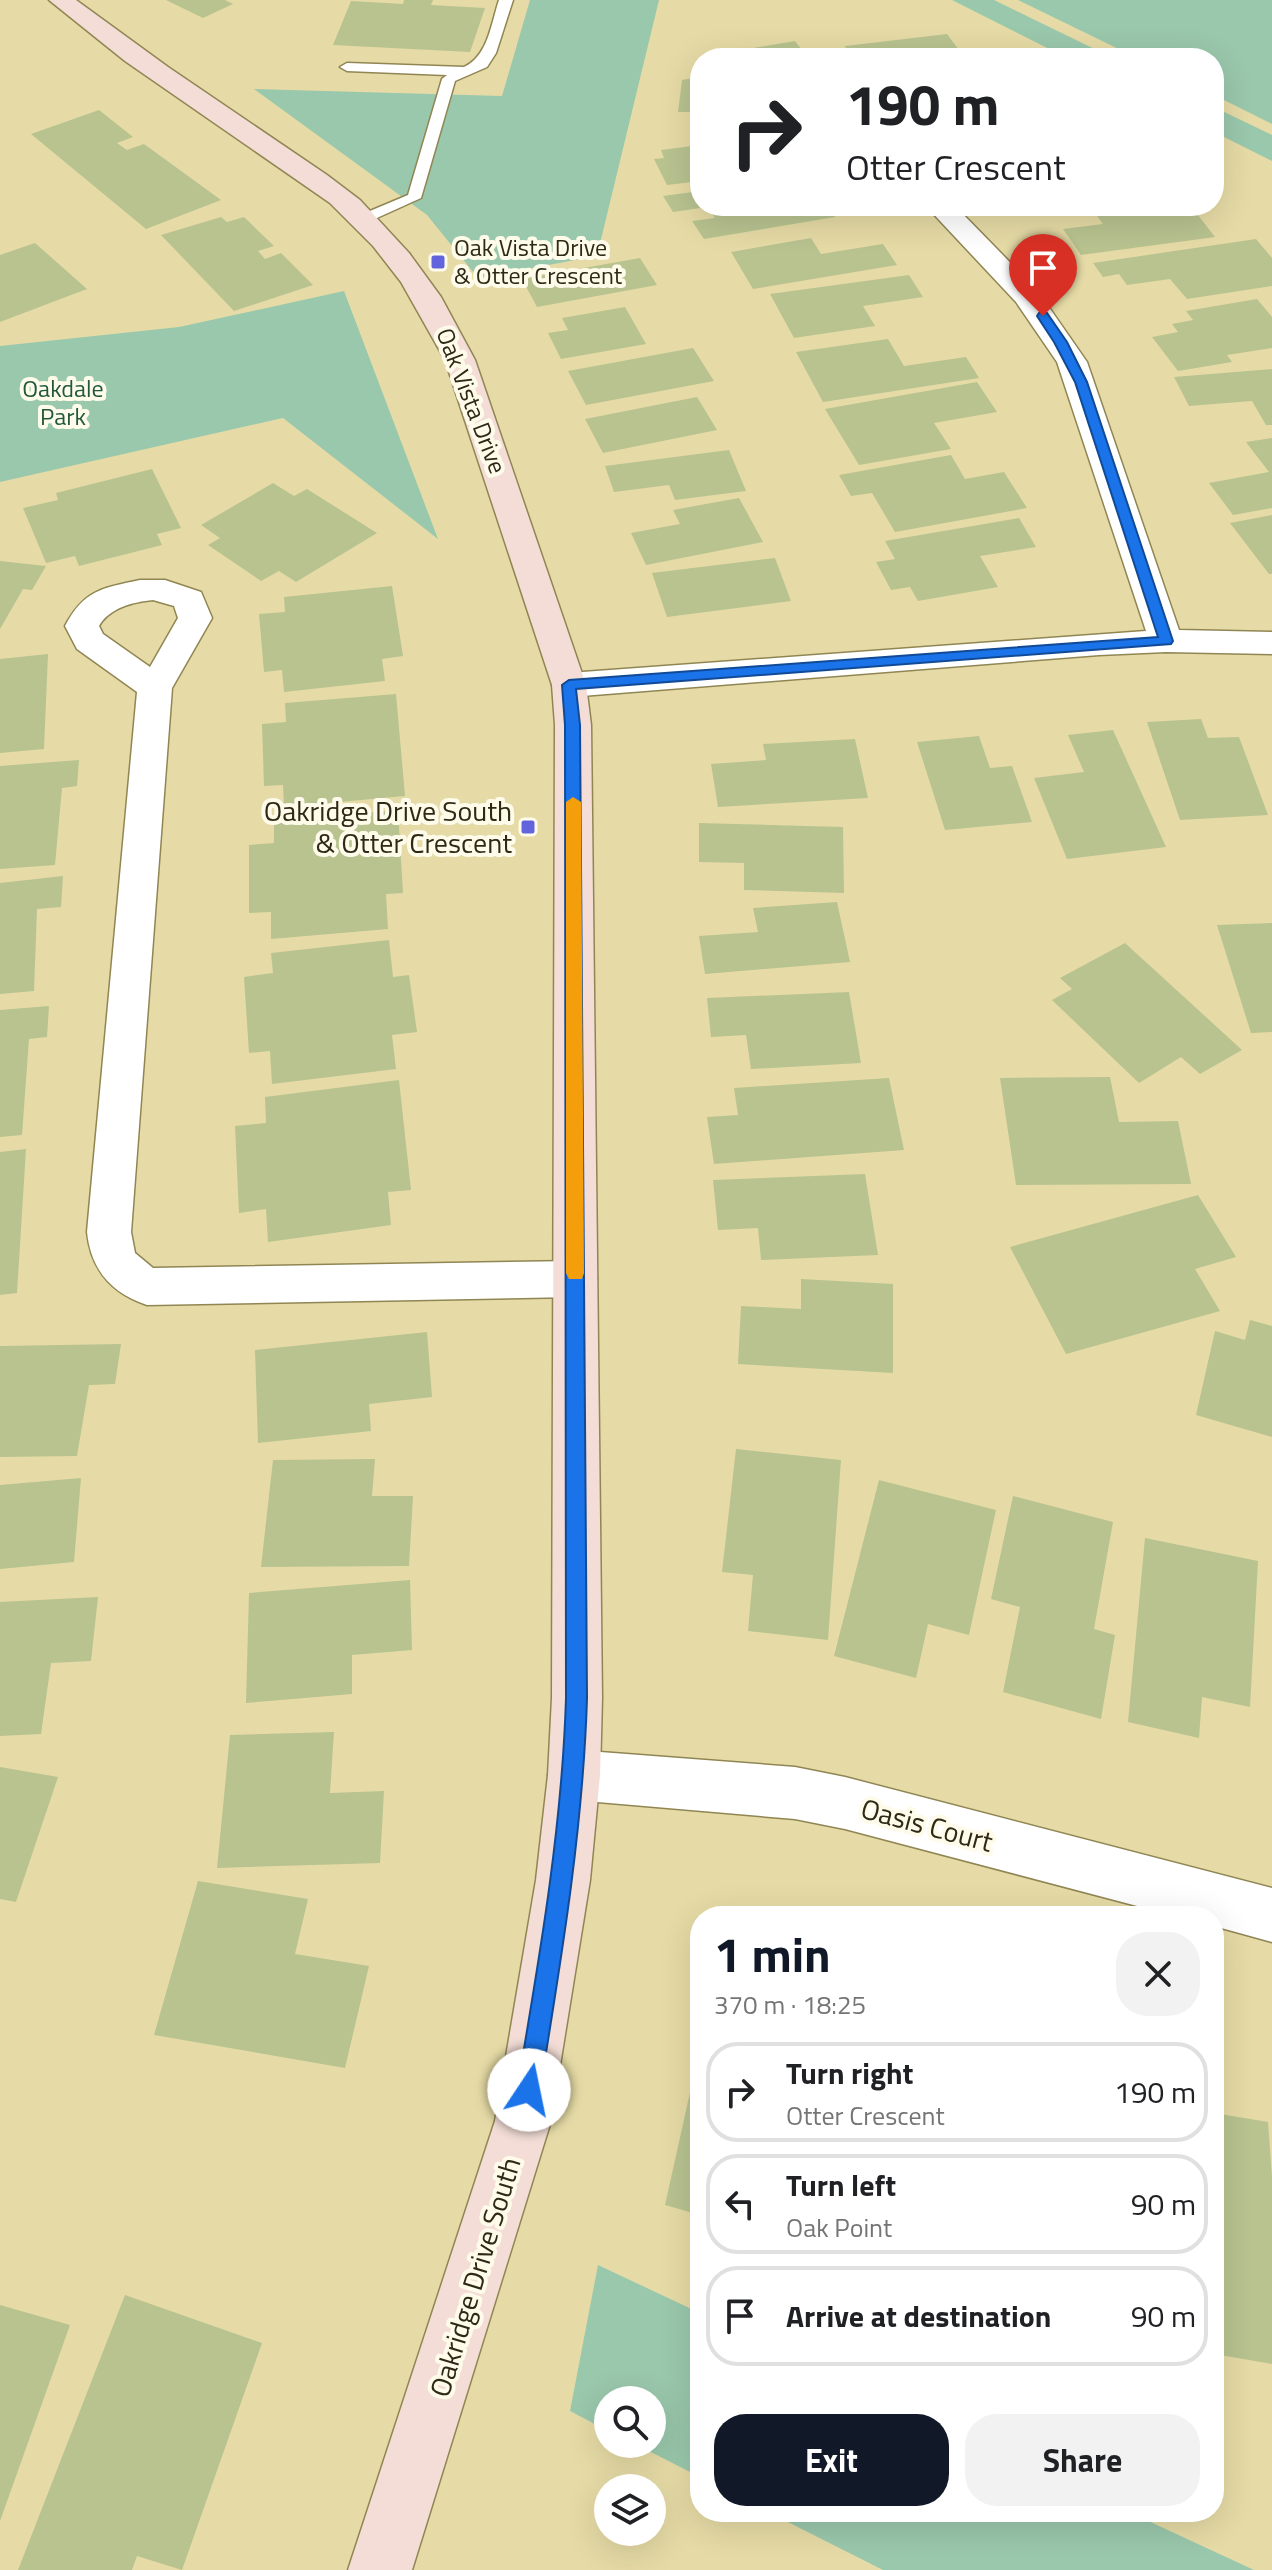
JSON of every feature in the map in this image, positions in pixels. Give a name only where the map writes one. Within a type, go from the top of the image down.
[{"type":"street","name":"Oak Vista Drive","points":[[61,0],[326,187],[385,241],[437,312],[460,360],[569,685]]},
{"type":"street","points":[[950,216],[1027,296],[1072,362],[1166,641]]},
{"type":"street","points":[[569,685],[1166,641],[1272,643]]},
{"type":"street","name":"Oakridge Drive South","points":[[380,2570],[523,2121],[546,1997],[574,1775],[577,1698],[573,741],[569,685]]},
{"type":"street","points":[[155,688],[109,1232],[111,1254],[120,1269],[128,1278],[147,1287],[575,1279]]},
{"type":"street","name":"Oasis Court","points":[[574,1775],[795,1793],[845,1803],[1272,1915]]},
{"type":"lane","points":[[363,219],[414,198],[449,79],[482,64],[489,53],[506,0]]},
{"type":"lane","points":[[347,67],[463,71]]},
{"type":"green space","points":[[530,0],[659,0],[597,256],[478,278],[427,215],[254,89],[502,96]]},
{"type":"green space","points":[[952,0],[994,0],[1092,48],[1047,48]]},
{"type":"green space","points":[[1018,0],[1272,0],[1272,124],[1224,100],[1224,48],[1116,48]]},
{"type":"green space","points":[[1224,112],[1272,135],[1272,161],[1224,137]]},
{"type":"green space","name":"Oakdale Park","points":[[344,291],[438,539],[283,418],[0,482],[0,346],[179,327]]},
{"type":"green space","points":[[598,2265],[690,2308],[690,2472],[663,2458],[666,2458],[666,2386],[594,2386],[594,2424],[570,2411]]},
{"type":"green space","points":[[788,2522],[1151,2522],[1254,2570],[883,2570]]},
{"type":"building","points":[[166,0],[225,0],[233,4],[203,18]]},
{"type":"building","points":[[404,0],[433,0],[431,5],[485,8],[470,52],[333,45],[351,1],[403,4]]},
{"type":"building","points":[[947,34],[958,48],[846,48]]},
{"type":"building","points":[[795,41],[800,48],[753,48]]},
{"type":"building","points":[[690,79],[690,112],[678,112],[682,80]]},
{"type":"building","points":[[99,110],[133,137],[117,143],[127,150],[144,144],[221,200],[146,229],[31,134]]},
{"type":"building","points":[[690,146],[690,182],[667,185],[654,159],[664,158],[661,150]]},
{"type":"building","points":[[690,192],[690,209],[673,212],[663,196]]},
{"type":"building","points":[[714,216],[835,217],[704,239],[692,221],[715,218]]},
{"type":"building","points":[[1097,216],[1199,216],[1215,237],[1081,255],[1063,229],[1103,224]]},
{"type":"building","points":[[221,217],[227,222],[244,217],[274,246],[258,251],[265,259],[281,253],[313,285],[234,311],[161,235]]},
{"type":"building","points":[[811,238],[821,254],[883,244],[897,265],[753,289],[731,252]]},
{"type":"building","points":[[1256,239],[1272,258],[1272,286],[1187,299],[1170,279],[1127,285],[1119,274],[1103,277],[1093,263]]},
{"type":"building","points":[[35,243],[87,289],[0,322],[0,255]]},
{"type":"building","points":[[640,258],[657,285],[537,307],[522,279]]},
{"type":"building","points":[[909,275],[923,297],[863,306],[875,326],[794,338],[770,294]]},
{"type":"building","points":[[1257,299],[1272,317],[1272,348],[1227,355],[1232,362],[1178,371],[1152,337],[1178,332],[1172,324],[1193,320],[1186,311]]},
{"type":"building","points":[[625,307],[646,344],[561,359],[548,333],[568,330],[562,318]]},
{"type":"building","points":[[888,339],[904,366],[966,357],[979,378],[823,402],[796,352]]},
{"type":"building","points":[[693,348],[714,381],[586,405],[568,371]]},
{"type":"building","points":[[1272,369],[1272,425],[1266,425],[1252,401],[1189,406],[1174,377]]},
{"type":"building","points":[[977,382],[997,412],[934,423],[951,449],[859,465],[825,409]]},
{"type":"building","points":[[697,397],[717,430],[603,453],[585,419]]},
{"type":"building","points":[[1272,438],[1272,508],[1233,515],[1209,483],[1269,472],[1246,442]]},
{"type":"building","points":[[729,450],[746,491],[675,500],[669,485],[614,492],[605,466]]},
{"type":"building","points":[[951,455],[965,479],[1004,472],[1027,508],[895,532],[872,493],[851,496],[839,475]]},
{"type":"building","points":[[152,469],[181,528],[157,534],[162,545],[79,566],[75,556],[46,563],[23,508],[58,500],[56,493]]},
{"type":"building","points":[[273,483],[294,496],[307,489],[377,533],[296,582],[279,571],[261,581],[208,545],[220,538],[201,525]]},
{"type":"building","points":[[739,498],[763,542],[646,565],[631,533],[680,524],[673,510]]},
{"type":"building","points":[[1272,515],[1272,574],[1269,574],[1230,523]]},
{"type":"building","points":[[1019,518],[1036,547],[980,556],[998,587],[918,601],[910,587],[891,590],[876,562],[895,559],[885,541]]},
{"type":"building","points":[[775,558],[791,601],[667,617],[652,573]]},
{"type":"building","points":[[0,561],[46,566],[32,590],[23,589],[0,629]]},
{"type":"building","points":[[392,586],[403,656],[382,659],[385,681],[284,692],[282,670],[264,672],[259,614],[285,612],[284,597]]},
{"type":"building","points":[[48,654],[44,749],[0,753],[0,659]]},
{"type":"building","points":[[396,694],[405,796],[284,807],[283,785],[264,786],[262,724],[286,722],[285,703]]},
{"type":"building","points":[[1201,719],[1208,738],[1239,737],[1268,815],[1180,820],[1147,722]]},
{"type":"building","points":[[1113,730],[1166,847],[1067,859],[1034,778],[1084,772],[1068,735]]},
{"type":"building","points":[[979,736],[990,768],[1012,766],[1032,822],[945,830],[917,742]]},
{"type":"building","points":[[855,739],[868,798],[718,807],[711,764],[766,760],[763,744]]},
{"type":"building","points":[[79,760],[77,786],[62,788],[55,865],[0,869],[0,766]]},
{"type":"building","points":[[398,810],[403,893],[386,894],[388,929],[271,939],[271,912],[249,913],[249,845],[274,843],[274,820]]},
{"type":"building","points":[[699,823],[843,827],[844,893],[744,890],[744,863],[699,862]]},
{"type":"building","points":[[63,876],[61,907],[37,909],[34,991],[0,994],[0,883]]},
{"type":"building","points":[[837,902],[850,962],[705,974],[699,936],[758,932],[753,908]]},
{"type":"building","points":[[1272,923],[1272,1032],[1251,1033],[1217,925]]},
{"type":"building","points":[[389,940],[393,977],[409,975],[417,1032],[392,1035],[396,1069],[272,1084],[270,1051],[249,1053],[244,977],[273,973],[271,953]]},
{"type":"building","points":[[1125,943],[1242,1050],[1200,1074],[1181,1057],[1139,1083],[1052,1000],[1072,989],[1060,978]]},
{"type":"building","points":[[849,992],[861,1063],[751,1069],[746,1035],[711,1037],[707,998]]},
{"type":"building","points":[[49,1006],[47,1037],[29,1039],[22,1135],[0,1137],[0,1010]]},
{"type":"building","points":[[1110,1077],[1119,1122],[1178,1121],[1191,1184],[1016,1185],[1000,1078]]},
{"type":"building","points":[[889,1078],[904,1150],[714,1164],[707,1117],[738,1115],[734,1088]]},
{"type":"building","points":[[399,1080],[411,1190],[388,1192],[391,1225],[268,1242],[266,1209],[239,1213],[235,1126],[266,1123],[265,1097]]},
{"type":"building","points":[[26,1149],[17,1293],[0,1295],[0,1152]]},
{"type":"building","points":[[865,1174],[878,1255],[761,1260],[758,1228],[718,1230],[713,1180]]},
{"type":"building","points":[[1198,1195],[1236,1257],[1195,1269],[1220,1311],[1066,1354],[1010,1247]]},
{"type":"building","points":[[801,1279],[893,1284],[893,1373],[738,1364],[741,1306],[801,1309]]},
{"type":"building","points":[[1250,1320],[1272,1326],[1272,1437],[1196,1415],[1215,1331],[1245,1340]]},
{"type":"building","points":[[427,1332],[432,1397],[369,1404],[371,1431],[258,1443],[255,1350]]},
{"type":"building","points":[[121,1344],[115,1384],[89,1385],[77,1456],[0,1457],[0,1346]]},
{"type":"building","points":[[736,1449],[841,1460],[828,1640],[748,1631],[753,1575],[722,1572]]},
{"type":"building","points":[[375,1459],[372,1496],[413,1496],[409,1566],[261,1567],[273,1460]]},
{"type":"building","points":[[81,1478],[74,1562],[0,1569],[0,1485]]},
{"type":"building","points":[[879,1480],[996,1510],[969,1635],[928,1624],[916,1678],[834,1656]]},
{"type":"building","points":[[1013,1496],[1113,1522],[1094,1629],[1115,1635],[1101,1719],[1003,1692],[1020,1607],[991,1599]]},
{"type":"building","points":[[1145,1538],[1258,1561],[1250,1707],[1202,1697],[1199,1738],[1128,1722]]},
{"type":"building","points":[[410,1580],[412,1650],[352,1655],[352,1694],[246,1703],[249,1593]]},
{"type":"building","points":[[98,1597],[91,1661],[51,1663],[41,1734],[0,1736],[0,1602]]},
{"type":"building","points":[[334,1732],[330,1793],[384,1791],[380,1863],[217,1868],[230,1735]]},
{"type":"building","points":[[0,1767],[58,1777],[16,1902],[0,1899]]},
{"type":"building","points":[[198,1881],[308,1899],[295,1954],[369,1966],[345,2068],[154,2035]]},
{"type":"building","points":[[690,2092],[690,2212],[665,2205]]},
{"type":"building","points":[[1224,2115],[1268,2122],[1272,2177],[1272,2364],[1224,2356]]},
{"type":"building","points":[[125,2295],[262,2343],[182,2570],[137,2556],[132,2570],[18,2570]]},
{"type":"building","points":[[0,2305],[70,2325],[0,2521]]},
{"type":"slow traffic","points":[[573,802],[575,1273]]},
{"type":"place","name":"Oak Vista Drive & Otter Crescent","points":[[438,262]]},
{"type":"place","name":"Oakridge Drive South & Otter Crescent","points":[[528,827]]},
{"type":"route","points":[[529,2090],[563,1880],[574,1775],[577,1698],[573,725],[569,685],[1030,648],[1166,641],[1081,382],[1061,342],[1043,316]]}]
